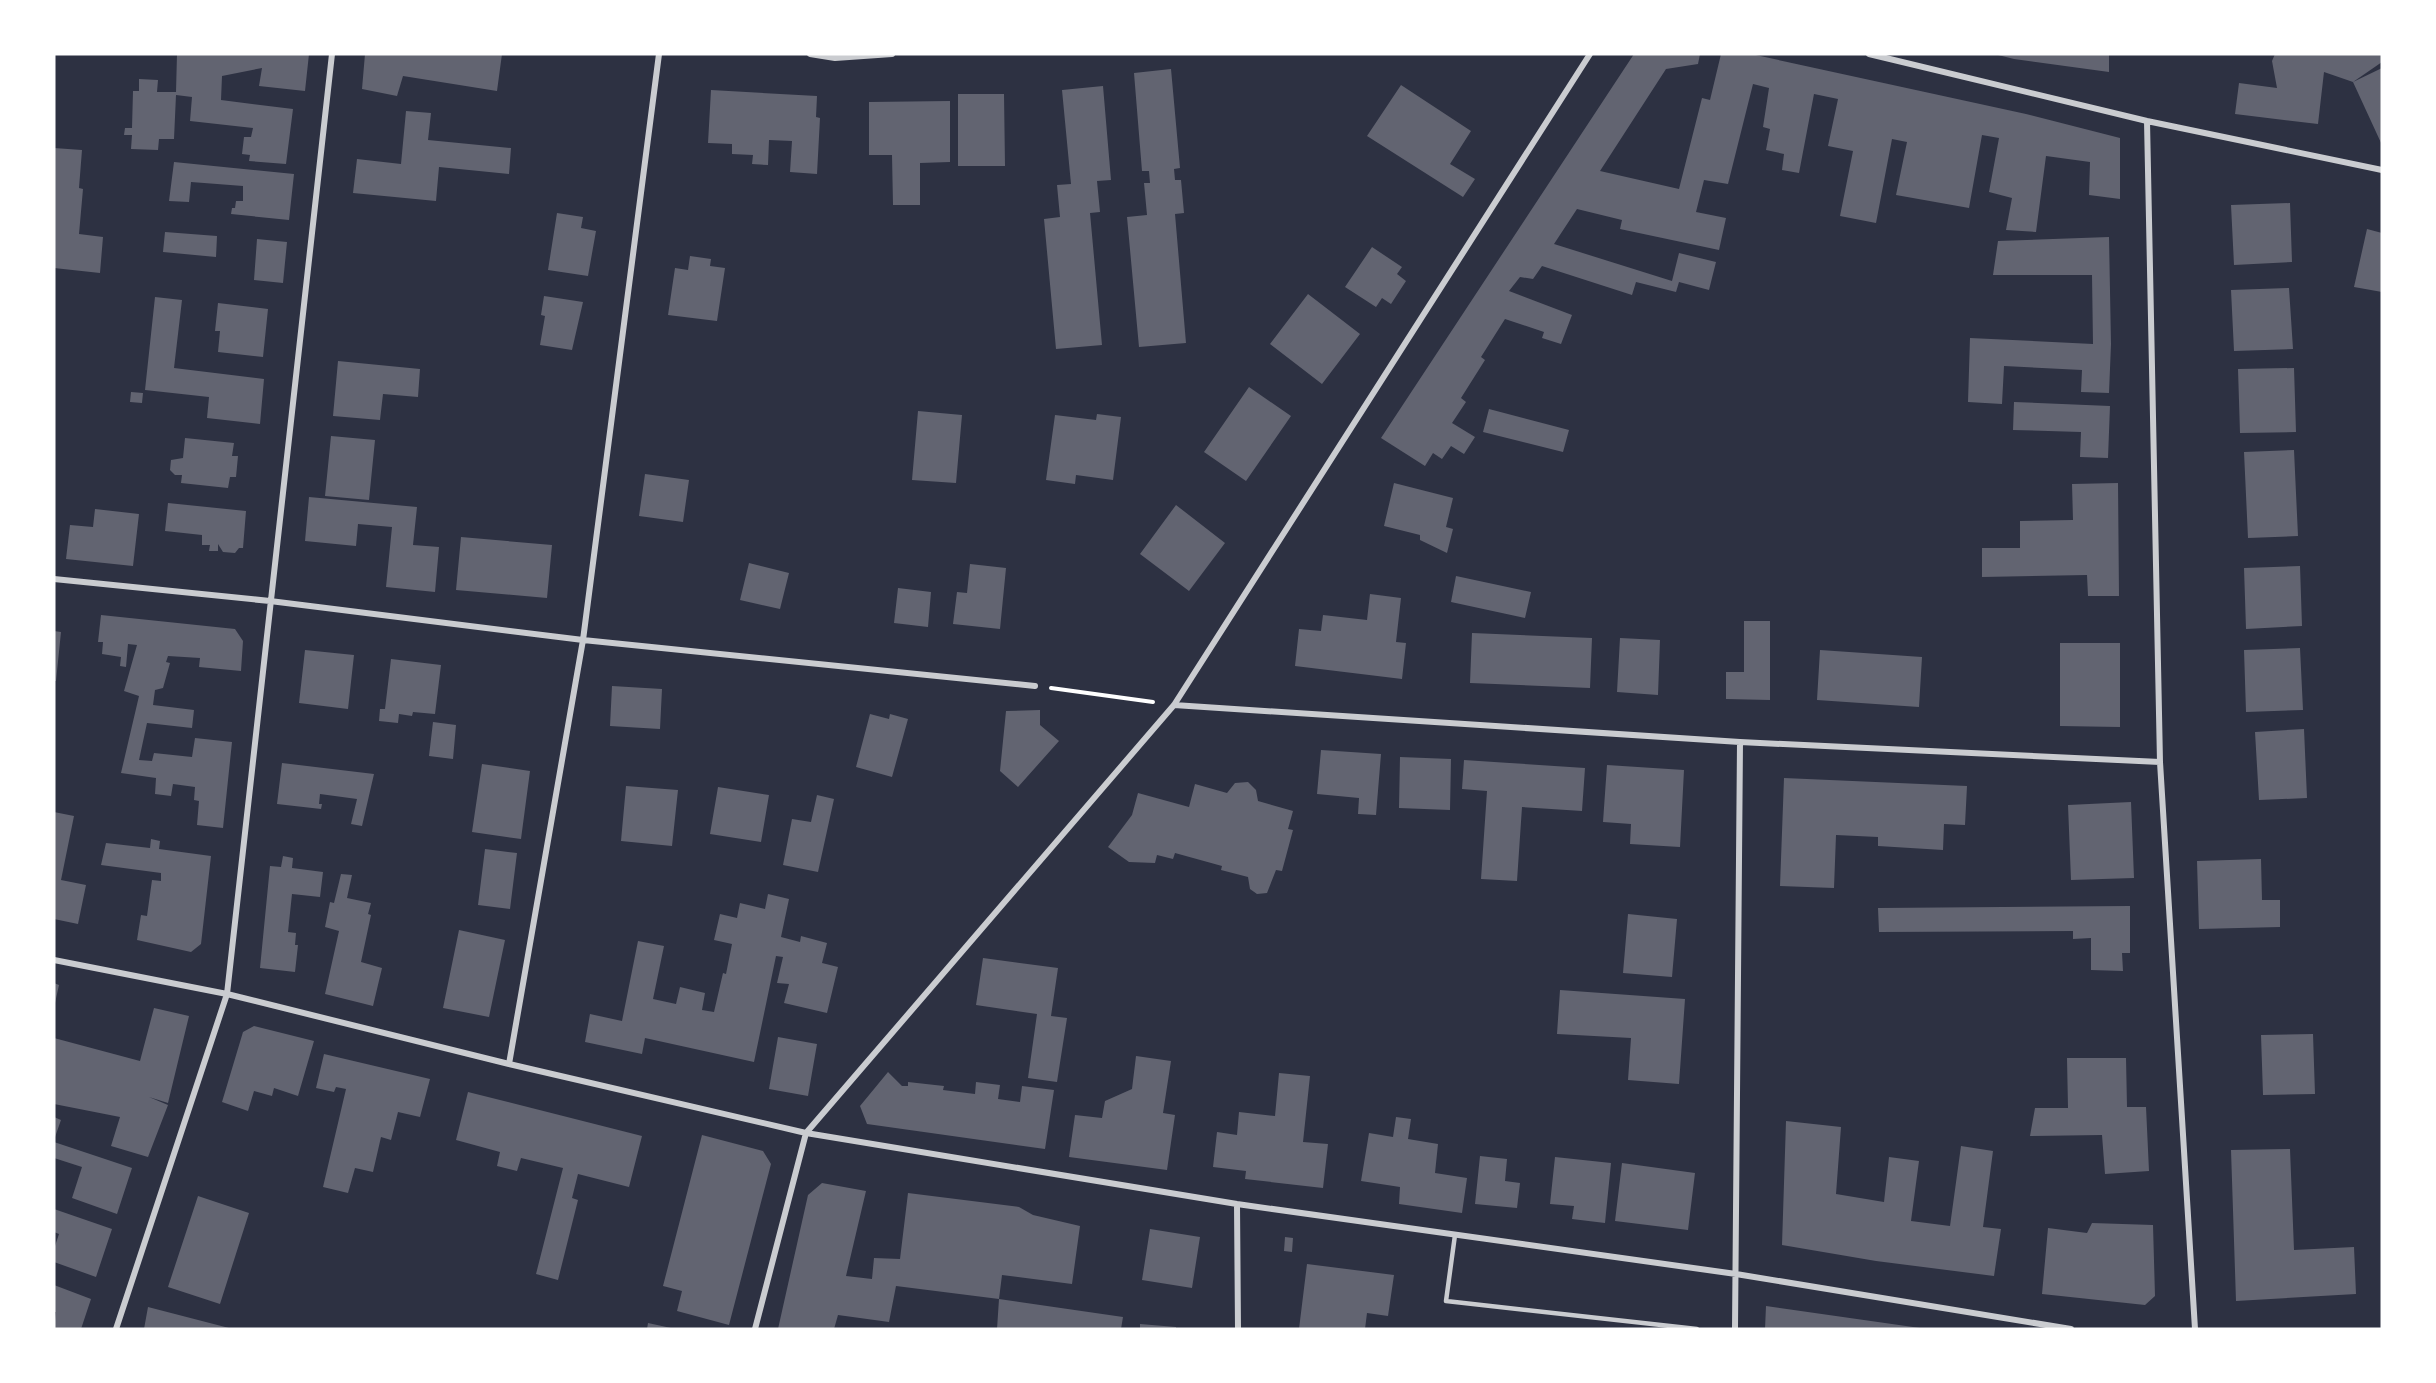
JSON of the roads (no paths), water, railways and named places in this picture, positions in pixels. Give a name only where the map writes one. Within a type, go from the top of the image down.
[{"type":"street","points":[[116,1329],[227,994],[332,54]]},
{"type":"street","points":[[509,1064],[583,640],[659,54]]},
{"type":"street","points":[[810,54],[835,58],[892,54]]},
{"type":"street","points":[[755,1329],[806,1133],[1174,705],[1590,54]]},
{"type":"street","points":[[1869,54],[2147,121],[2382,170]]},
{"type":"street","points":[[2147,121],[2160,762],[2195,1329]]},
{"type":"street","points":[[54,579],[270,601],[583,640],[1035,686]]},
{"type":"street","points":[[1174,705],[1740,742],[2160,762]]},
{"type":"street","points":[[1735,1329],[1740,742]]},
{"type":"street","points":[[54,960],[227,994],[509,1064],[806,1133],[1237,1204],[1736,1274],[2071,1329]]},
{"type":"street","points":[[1237,1204],[1238,1329]]},
{"type":"lane","points":[[1455,1235],[1446,1301],[1697,1329]]}]
